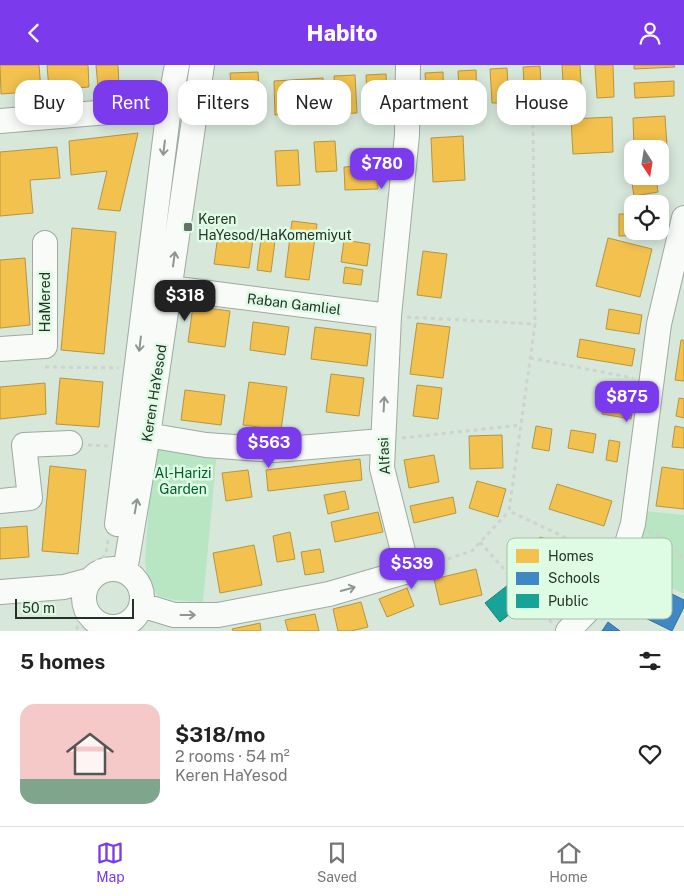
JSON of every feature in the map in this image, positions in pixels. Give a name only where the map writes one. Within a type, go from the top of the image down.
[{"type":"street","name":"Keren HaYesod","points":[[118,570],[128,447],[137,367],[169,107],[177,65]]},
{"type":"street","name":"Keren HaYesod","points":[[118,570],[170,288],[202,65]]},
{"type":"street","name":"Alfasi","points":[[408,65],[408,135],[389,316],[382,441],[382,467],[408,571]]},
{"type":"street","points":[[0,121],[169,107]]},
{"type":"street","points":[[629,538],[633,524],[659,324],[684,218]]},
{"type":"street","name":"HaMered","points":[[0,349],[45,346],[45,243]]},
{"type":"street","name":"Raban Gamliel","points":[[170,288],[389,316]]},
{"type":"street","points":[[159,437],[206,445],[275,450],[382,441]]},
{"type":"street","points":[[0,501],[30,498],[24,445],[70,443]]},
{"type":"street","points":[[0,592],[64,587],[90,580],[103,570],[118,570],[132,576],[141,589],[141,605],[132,620],[114,629],[87,617],[74,591],[64,587]]},
{"type":"street","points":[[141,605],[174,615],[218,615],[329,594],[408,571]]},
{"type":"street","points":[[87,617],[84,597],[90,580]]},
{"type":"street","points":[[568,631],[580,619]]},
{"type":"path","points":[[408,571],[472,551],[509,511],[535,324],[533,125]]},
{"type":"path","points":[[389,316],[535,324]]},
{"type":"path","points":[[530,358],[652,381]]},
{"type":"path","points":[[46,367],[137,367]]},
{"type":"path","points":[[382,441],[521,425]]},
{"type":"path","points":[[70,443],[128,447]]},
{"type":"path","points":[[509,511],[567,538]]},
{"type":"path","points":[[633,524],[664,538]]},
{"type":"path","points":[[480,542],[507,572]]},
{"type":"path","points":[[672,546],[684,560]]},
{"type":"path","points":[[548,619],[559,631]]},
{"type":"green space","name":"Al-Harizi Garden","points":[[153,442],[217,450],[203,602],[175,600],[158,596],[147,580],[145,560]]},
{"type":"green space","points":[[643,511],[684,515],[684,594],[672,588],[672,538],[637,538]]},
{"type":"building: Homes","points":[[0,65],[39,65],[40,80],[15,80],[15,93],[1,94]]},
{"type":"building: Homes","points":[[47,65],[88,65],[89,87],[83,87],[83,80],[48,80]]},
{"type":"building: Homes","points":[[96,65],[118,65],[119,80],[97,80]]},
{"type":"building: Homes","points":[[562,65],[580,65],[581,80],[563,80]]},
{"type":"building: Homes","points":[[595,65],[613,65],[614,97],[597,98]]},
{"type":"building: Homes","points":[[634,65],[674,65],[675,67],[634,69]]},
{"type":"building: Homes","points":[[540,66],[541,80],[524,80],[523,67]]},
{"type":"building: Homes","points":[[507,68],[508,80],[497,80],[497,103],[492,103],[490,69]]},
{"type":"building: Homes","points":[[476,70],[476,80],[459,80],[458,71]]},
{"type":"building: Homes","points":[[258,72],[259,80],[230,80],[230,73]]},
{"type":"building: Homes","points":[[443,72],[443,80],[425,80],[425,73]]},
{"type":"building: Homes","points":[[386,74],[386,80],[366,80],[366,75]]},
{"type":"building: Homes","points":[[355,75],[357,113],[351,113],[351,80],[334,80],[334,76]]},
{"type":"building: Homes","points":[[323,78],[323,80],[290,80]]},
{"type":"building: Homes","points":[[274,81],[277,81],[277,115],[275,115]]},
{"type":"building: Homes","points":[[674,81],[674,96],[635,98],[634,83]]},
{"type":"building: Homes","points":[[665,116],[667,140],[634,140],[633,118]]},
{"type":"building: Homes","points":[[612,117],[613,152],[573,154],[571,125],[586,125],[586,118]]},
{"type":"building: Homes","points":[[138,133],[120,211],[98,209],[107,171],[71,175],[69,141]]},
{"type":"building: Homes","points":[[463,136],[465,180],[433,182],[431,138]]},
{"type":"building: Homes","points":[[335,141],[337,171],[316,172],[314,142]]},
{"type":"building: Homes","points":[[57,147],[60,178],[30,180],[33,213],[0,216],[0,152]]},
{"type":"building: Homes","points":[[298,150],[300,185],[277,186],[275,151]]},
{"type":"building: Homes","points":[[377,165],[378,189],[345,190],[344,167]]},
{"type":"building: Homes","points":[[632,185],[657,185],[658,192],[634,195]]},
{"type":"building: Homes","points":[[619,214],[624,214],[624,236],[619,236]]},
{"type":"building: Homes","points":[[292,221],[317,224],[309,280],[285,277]]},
{"type":"building: Homes","points":[[72,228],[116,232],[104,354],[61,350]]},
{"type":"building: Homes","points":[[218,235],[253,239],[249,268],[214,264]]},
{"type":"building: Homes","points":[[608,238],[652,249],[640,297],[596,286]]},
{"type":"building: Homes","points":[[261,239],[275,241],[271,272],[257,270]]},
{"type":"building: Homes","points":[[344,240],[370,244],[367,266],[341,262]]},
{"type":"building: Homes","points":[[423,251],[447,254],[441,298],[417,295]]},
{"type":"building: Homes","points":[[25,258],[30,325],[0,328],[0,260]]},
{"type":"building: Homes","points":[[345,267],[363,270],[361,285],[343,283]]},
{"type":"building: Homes","points":[[193,306],[230,311],[225,347],[188,342]]},
{"type":"building: Homes","points":[[609,309],[642,315],[639,334],[606,329]]},
{"type":"building: Homes","points":[[253,322],[289,327],[285,355],[250,350]]},
{"type":"building: Homes","points":[[417,323],[450,327],[443,378],[410,374]]},
{"type":"building: Homes","points":[[315,327],[371,334],[367,366],[311,359]]},
{"type":"building: Homes","points":[[580,339],[635,349],[632,366],[577,357]]},
{"type":"building: Homes","points":[[681,340],[684,340],[684,381],[675,380]]},
{"type":"building: Homes","points":[[331,374],[364,378],[359,416],[326,412]]},
{"type":"building: Homes","points":[[60,378],[103,382],[99,427],[56,424]]},
{"type":"building: Homes","points":[[249,382],[287,387],[281,430],[243,425]]},
{"type":"building: Homes","points":[[45,383],[46,414],[0,419],[0,387]]},
{"type":"building: Homes","points":[[607,384],[636,389],[631,419],[602,414]]},
{"type":"building: Homes","points":[[417,385],[442,388],[438,419],[413,416]]},
{"type":"building: Homes","points":[[185,390],[225,395],[221,425],[181,420]]},
{"type":"building: Homes","points":[[679,398],[684,399],[684,418],[676,416]]},
{"type":"building: Homes","points":[[536,426],[552,429],[549,451],[532,448]]},
{"type":"building: Homes","points":[[675,426],[684,428],[684,448],[672,447]]},
{"type":"building: Homes","points":[[571,430],[596,434],[593,453],[568,448]]},
{"type":"building: Homes","points":[[502,435],[503,468],[470,469],[469,436]]},
{"type":"building: Homes","points":[[609,440],[620,442],[617,462],[606,460]]},
{"type":"building: Homes","points":[[434,455],[439,482],[409,488],[404,460]]},
{"type":"building: Homes","points":[[360,459],[362,480],[268,491],[266,470]]},
{"type":"building: Homes","points":[[50,466],[86,470],[78,554],[42,551]]},
{"type":"building: Homes","points":[[662,467],[684,470],[684,509],[656,506]]},
{"type":"building: Homes","points":[[248,470],[252,497],[226,501],[222,473]]},
{"type":"building: Homes","points":[[477,481],[506,489],[498,517],[469,508]]},
{"type":"building: Homes","points":[[557,484],[612,501],[604,526],[549,509]]},
{"type":"building: Homes","points":[[345,491],[349,509],[328,514],[324,495]]},
{"type":"building: Homes","points":[[453,497],[456,513],[414,523],[410,506]]},
{"type":"building: Homes","points":[[378,512],[383,532],[335,542],[331,522]]},
{"type":"building: Homes","points":[[27,526],[29,557],[0,559],[0,528]]},
{"type":"building: Homes","points":[[290,532],[295,559],[277,562],[273,536]]},
{"type":"building: Homes","points":[[254,545],[262,585],[220,593],[213,553]]},
{"type":"building: Homes","points":[[320,549],[324,572],[305,575],[301,552]]},
{"type":"building: Homes","points":[[476,569],[482,595],[440,605],[434,579]]},
{"type":"building: Homes","points":[[407,588],[414,606],[387,617],[379,599]]},
{"type":"building: Homes","points":[[361,602],[368,627],[351,631],[338,631],[333,609]]},
{"type":"building: Homes","points":[[315,614],[319,631],[288,631],[285,620]]},
{"type":"building: Homes","points":[[260,623],[261,631],[233,631],[232,629]]},
{"type":"building: Schools","points":[[672,594],[684,600],[684,607],[672,631],[648,619],[672,619]]},
{"type":"building: Schools","points":[[608,622],[620,631],[602,631]]},
{"type":"building: Public","points":[[507,586],[507,616],[500,622],[485,603]]},
{"type":"place","name":"Keren HaYesod/HaKomemiyut","points":[[188,227]]}]
